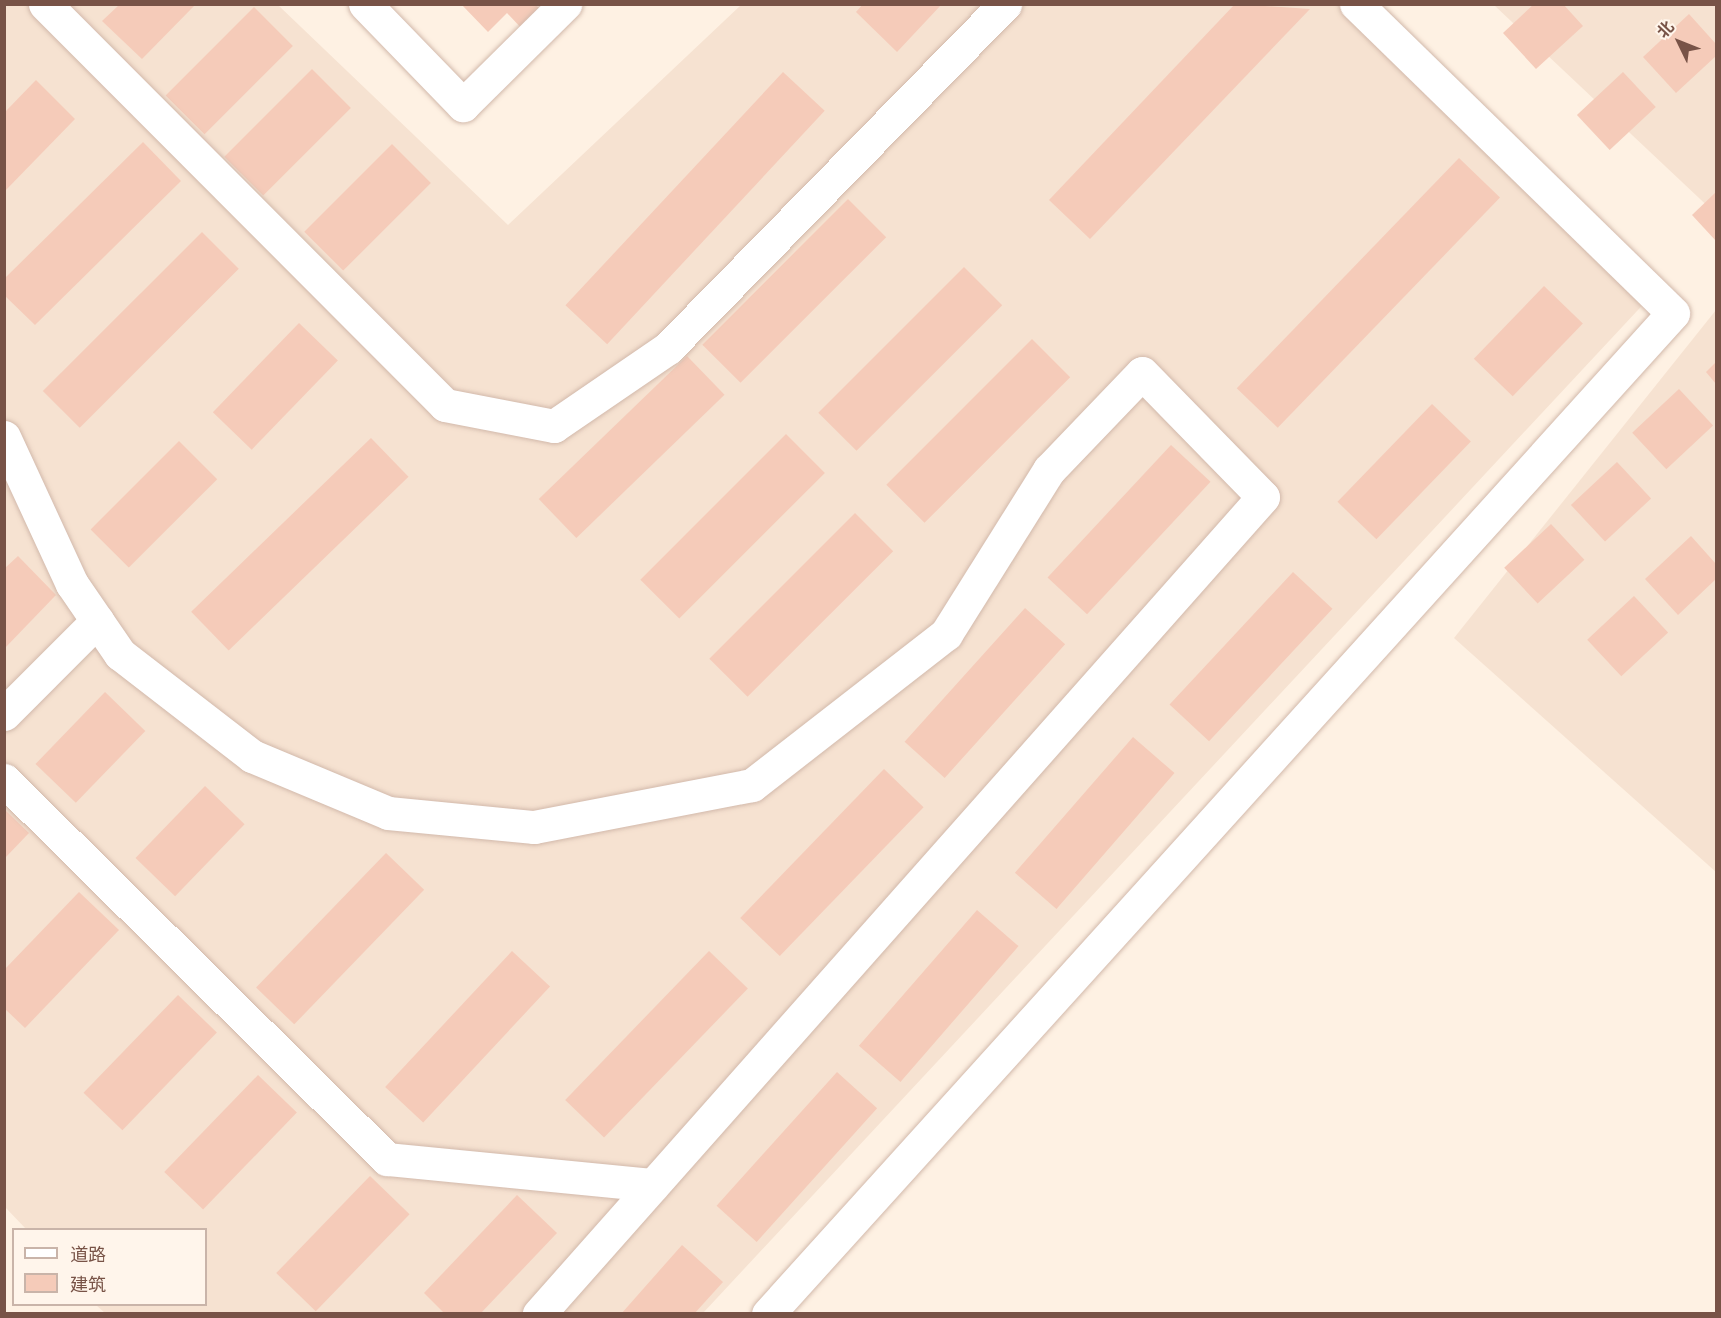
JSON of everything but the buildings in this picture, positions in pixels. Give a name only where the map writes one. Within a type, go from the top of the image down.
[{"type":"street","points":[[45,4],[445,405],[554,426],[668,348],[1005,4]]},
{"type":"street","points":[[365,4],[462,105],[565,4]]},
{"type":"street","points":[[768,1314],[1673,313],[1356,4]]},
{"type":"street","points":[[4,437],[72,584],[120,654],[252,756],[388,813],[534,827],[752,785],[946,634],[1049,470],[1142,373],[1263,497],[539,1314]]},
{"type":"street","points":[[4,714],[97,621]]},
{"type":"street","points":[[4,780],[387,1159],[653,1185]]},
{"type":"shaded area","points":[[5,5],[278,5],[508,225],[741,5],[1378,5],[1651,296],[703,1313],[105,1313],[97,1306],[207,1306],[207,1228],[25,1228],[5,1207]]},
{"type":"shaded area","points":[[1494,5],[1716,5],[1716,214]]},
{"type":"shaded area","points":[[1716,310],[1716,872],[1454,638]]}]
